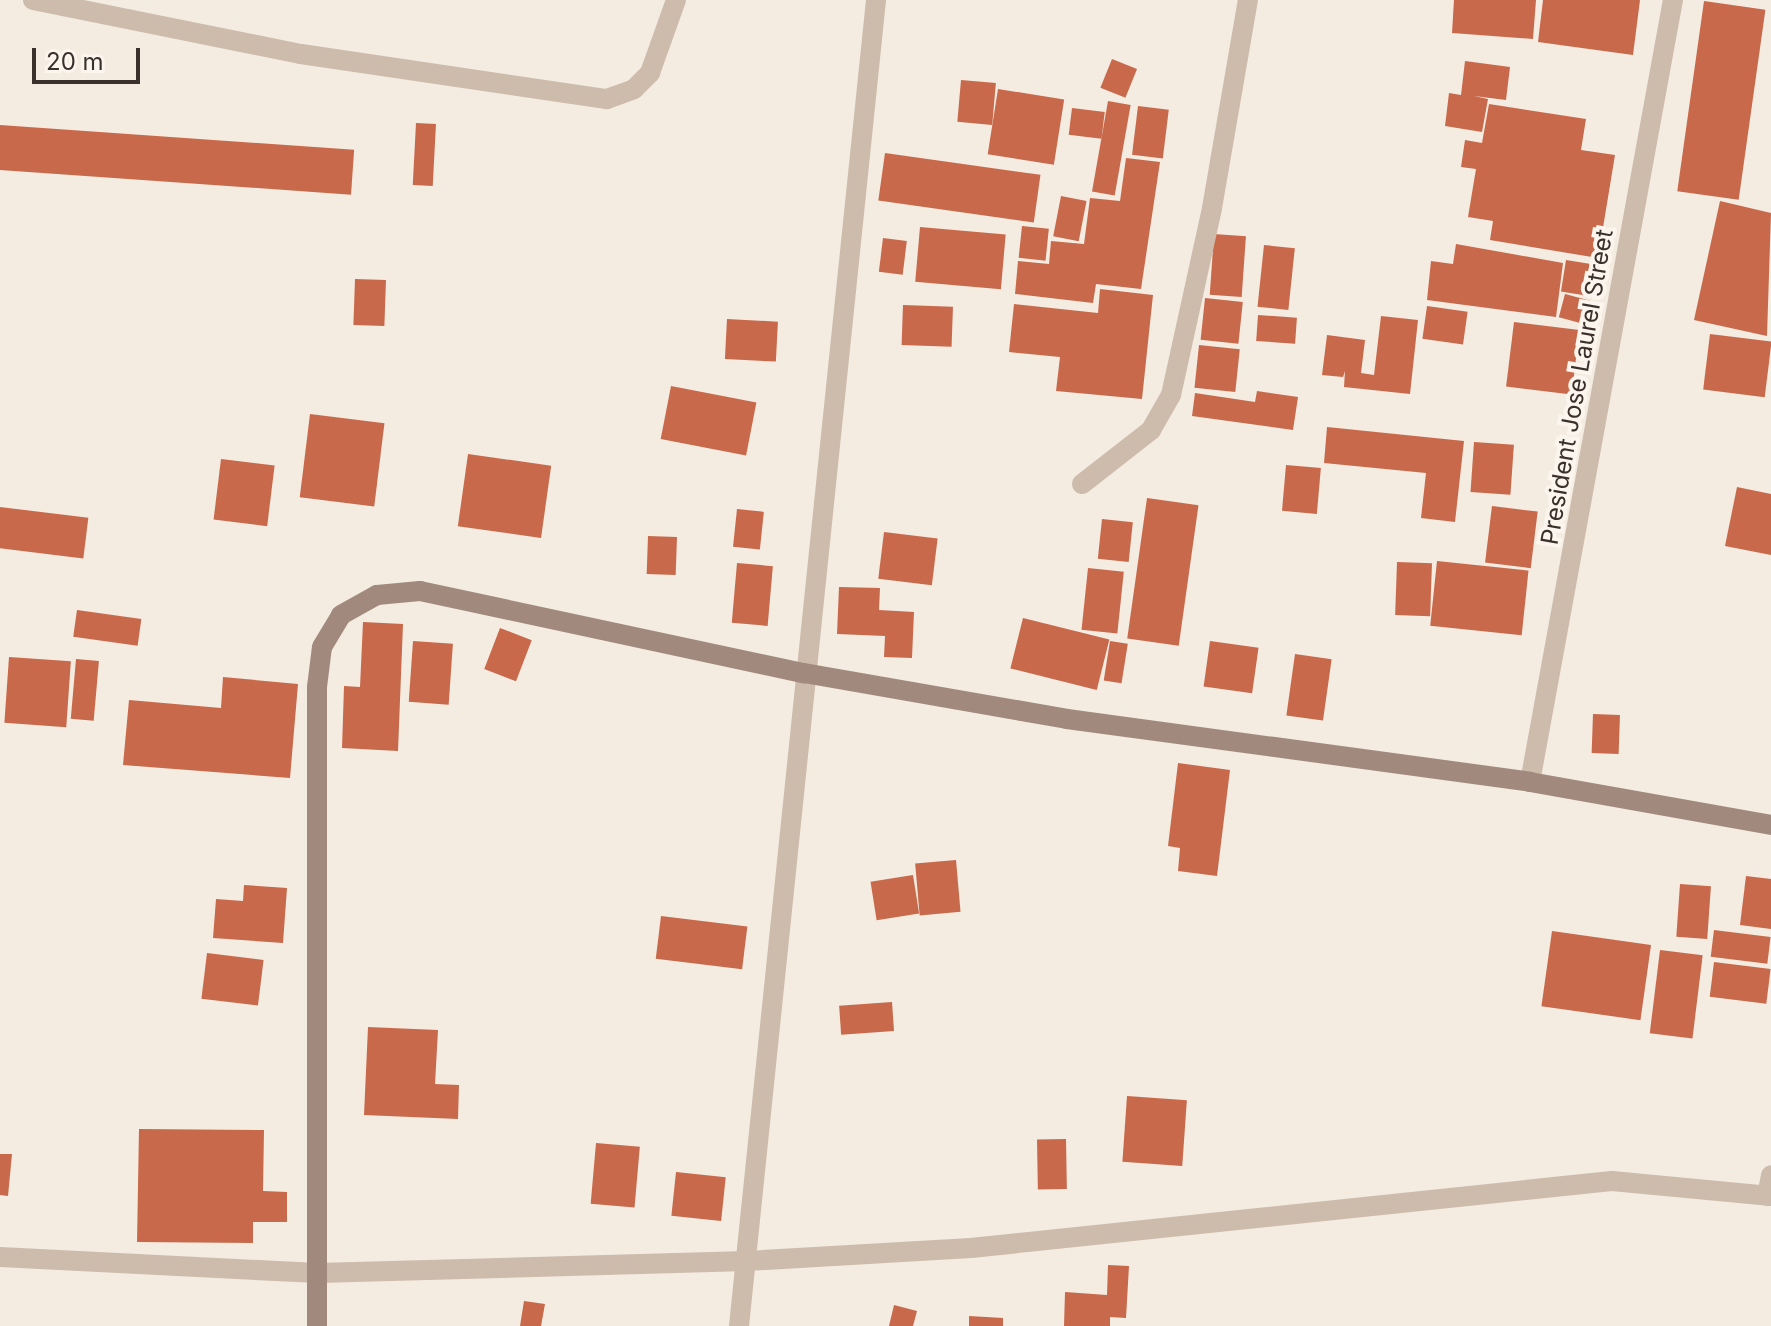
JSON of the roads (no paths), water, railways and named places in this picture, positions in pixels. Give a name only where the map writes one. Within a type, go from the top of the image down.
[{"type":"street","points":[[33,0],[301,54],[607,99],[634,89],[650,73],[676,0]]},
{"type":"street","points":[[739,1326],[804,673],[876,0]]},
{"type":"street","points":[[1082,484],[1151,430],[1171,395],[1212,208],[1248,0]]},
{"type":"street","name":"President Jose Laurel Street","points":[[1530,782],[1673,0]]},
{"type":"street","points":[[317,1326],[317,687],[322,647],[341,615],[377,595],[420,591],[804,673],[1067,719],[1530,782],[1771,825]]},
{"type":"street","points":[[0,1257],[318,1273],[747,1261],[971,1248],[1612,1181],[1769,1196],[1771,1175]]}]
